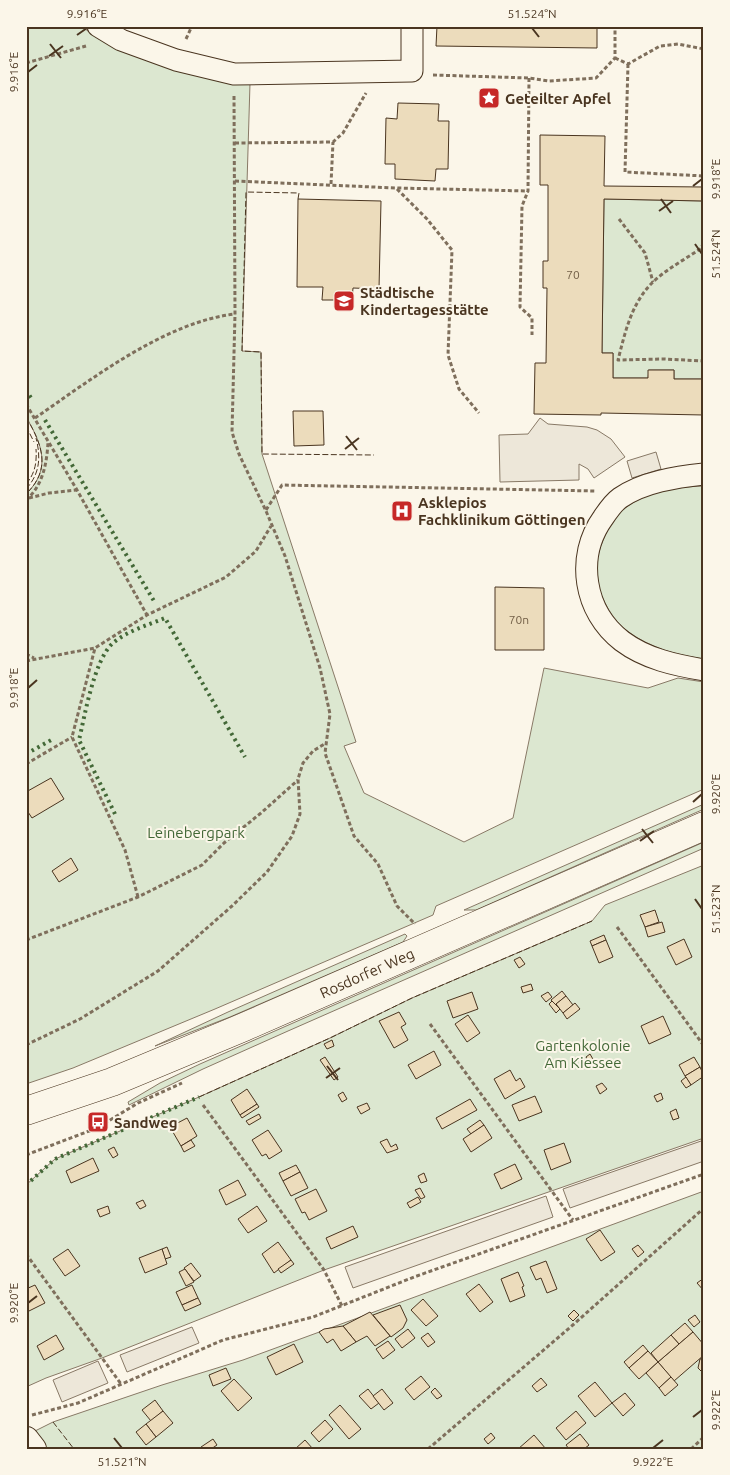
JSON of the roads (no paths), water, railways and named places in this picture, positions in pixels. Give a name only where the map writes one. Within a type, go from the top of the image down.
[{"type":"main road","name":"Rosdorfer Weg","points":[[26,1111],[112,1082],[244,1027],[704,826]]},
{"type":"street","points":[[101,29],[121,40],[176,60],[234,74],[412,71],[412,26]]},
{"type":"street","points":[[704,474],[681,477],[643,487],[620,499],[596,528],[586,558],[586,571],[591,595],[598,613],[622,641],[642,653],[670,664],[704,670]]},
{"type":"street","points":[[26,1440],[33,1449]]},
{"type":"place","name":"Geteilter Apfel","points":[[489,98]]},
{"type":"place","name":"Städtische Kindertagesstätte","points":[[344,301]]},
{"type":"place","name":"Asklepios Fachklinikum Göttingen","points":[[402,511]]},
{"type":"place","name":"Sandweg","points":[[98,1122]]},
{"type":"park label","name":"Leinebergpark","points":[[196,832]]},
{"type":"park label","name":"Gartenkolonie Am Kiessee","points":[[583,1054]]}]
